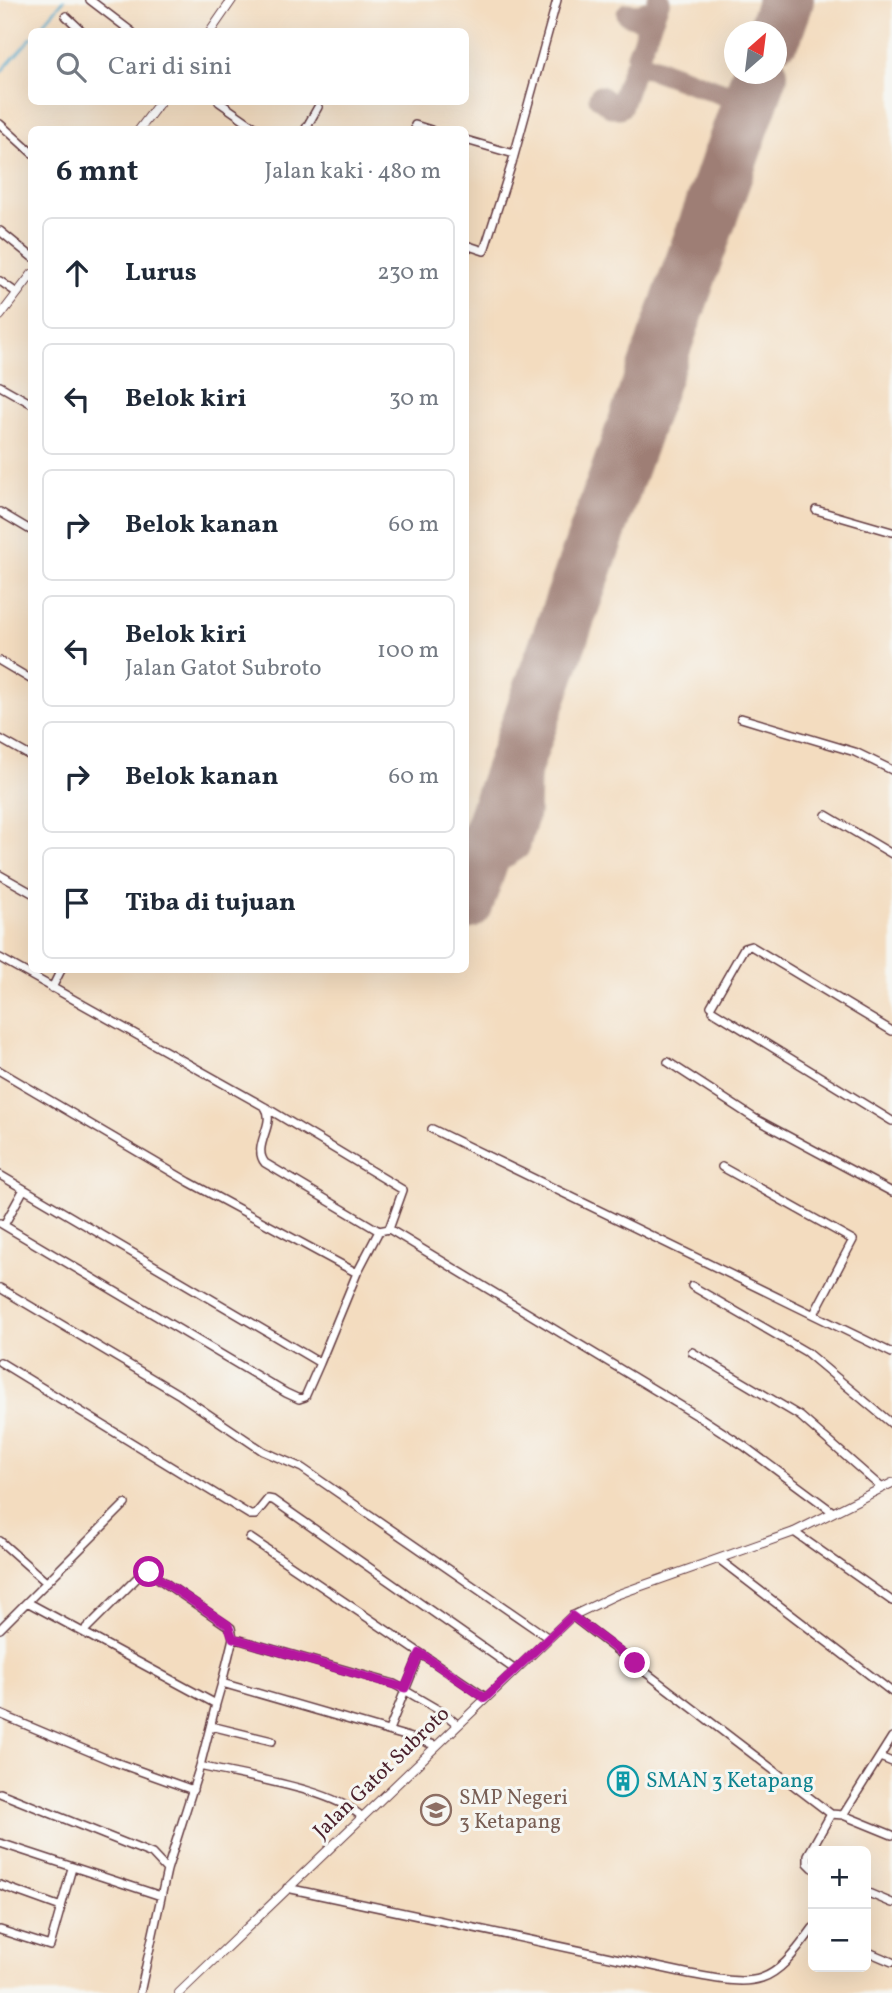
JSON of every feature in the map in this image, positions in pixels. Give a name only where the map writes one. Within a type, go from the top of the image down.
[{"type":"street","points":[[90,0],[127,28]]},
{"type":"street","points":[[213,28],[232,0]]},
{"type":"street","points":[[469,246],[484,251],[557,0]]},
{"type":"street","points":[[66,16],[79,28]]},
{"type":"street","points":[[142,126],[158,105]]},
{"type":"street","points":[[223,105],[253,126]]},
{"type":"street","points":[[307,126],[318,107]]},
{"type":"street","points":[[0,124],[28,149]]},
{"type":"street","points":[[469,141],[514,155]]},
{"type":"street","points":[[0,231],[28,254]]},
{"type":"street","points":[[0,316],[28,279]]},
{"type":"street","points":[[0,281],[17,293]]},
{"type":"street","points":[[0,386],[28,402]]},
{"type":"street","points":[[816,510],[892,532]]},
{"type":"street","points":[[0,512],[28,529]]},
{"type":"street","points":[[0,661],[28,678]]},
{"type":"street","points":[[741,718],[861,754],[892,770]]},
{"type":"street","points":[[0,738],[28,755]]},
{"type":"street","points":[[826,815],[892,854]]},
{"type":"street","points":[[0,875],[28,890]]},
{"type":"street","points":[[892,1031],[751,946],[744,948],[712,1008],[892,1121]]},
{"type":"street","points":[[0,958],[265,1107],[402,1190],[389,1229]]},
{"type":"street","points":[[52,988],[60,973]]},
{"type":"street","points":[[668,1062],[754,1118],[892,1192]]},
{"type":"street","points":[[0,1071],[189,1182],[357,1273]]},
{"type":"street","points":[[265,1107],[269,1119],[260,1154],[265,1163],[379,1231],[389,1229],[744,1446],[833,1512]]},
{"type":"street","points":[[432,1129],[892,1353]]},
{"type":"street","points":[[722,1167],[853,1240],[814,1314]]},
{"type":"street","points":[[0,1175],[320,1363]]},
{"type":"street","points":[[24,1189],[2,1224],[294,1397],[305,1397],[357,1273],[379,1231]]},
{"type":"street","points":[[692,1286],[806,1352],[892,1424]]},
{"type":"street","points":[[0,1288],[180,1395],[263,1451],[302,1468],[547,1637]]},
{"type":"street","points":[[692,1352],[800,1416],[882,1488]]},
{"type":"street","points":[[0,1362],[250,1515],[255,1515],[268,1499],[273,1500],[514,1669]]},
{"type":"street","name":"Jalan Gatot Subroto","points":[[179,1993],[547,1637],[572,1616],[616,1595],[794,1532],[892,1483]]},
{"type":"street","points":[[0,1629],[125,1504]]},
{"type":"street","points":[[794,1532],[892,1601]]},
{"type":"street","points":[[250,1538],[485,1698]]},
{"type":"street","points":[[0,1541],[46,1582]]},
{"type":"street","points":[[720,1560],[892,1692]]},
{"type":"street","points":[[83,1632],[137,1578],[149,1572],[228,1625],[233,1638],[200,1766],[167,1870],[140,1993]]},
{"type":"street","points":[[27,1602],[216,1704]]},
{"type":"street","points":[[572,1616],[831,1814],[844,1815],[892,1835]]},
{"type":"street","points":[[233,1638],[405,1688],[457,1724]]},
{"type":"street","points":[[389,1730],[420,1653]]},
{"type":"street","points":[[222,1683],[435,1745]]},
{"type":"street","points":[[0,1714],[124,1766],[193,1790]]},
{"type":"street","points":[[211,1726],[272,1741]]},
{"type":"street","points":[[844,1815],[892,1737]]},
{"type":"street","points":[[880,1757],[892,1762]]},
{"type":"street","points":[[200,1766],[321,1795],[346,1804],[362,1816]]},
{"type":"street","points":[[0,1793],[152,1854],[167,1870]]},
{"type":"street","points":[[813,1846],[831,1814]]},
{"type":"street","points":[[0,1843],[161,1896]]},
{"type":"street","points":[[0,1930],[50,1945],[72,1868]]},
{"type":"street","points":[[0,1885],[61,1907]]},
{"type":"street","points":[[287,1888],[700,1976],[745,1982],[757,1981],[776,1972],[808,1934]]},
{"type":"street","points":[[871,1894],[892,1903]]},
{"type":"street","points":[[871,1953],[892,1962]]},
{"type":"waterway","points":[[40,28],[64,0]]},
{"type":"waterway","points":[[0,73],[28,42]]},
{"type":"taxiway","points":[[659,0],[638,55],[641,64],[738,99],[752,95]]},
{"type":"taxiway","points":[[628,14],[636,17],[646,12],[652,18]]},
{"type":"taxiway","points":[[600,97],[611,106],[620,107],[634,68],[641,64]]},
{"type":"taxiway","points":[[483,853],[503,858],[518,848],[528,814],[531,717]]},
{"type":"runway","points":[[779,21],[786,0]]},
{"type":"runway","points":[[469,894],[756,84]]},
{"type":"place","name":"SMAN 3 Ketapang","points":[[623,1781]]},
{"type":"place","name":"SMP Negeri 3 Ketapang","points":[[436,1810]]},
{"type":"route","points":[[149,1572],[228,1625],[233,1638],[405,1688],[420,1653],[485,1698],[572,1616],[635,1663]]}]
